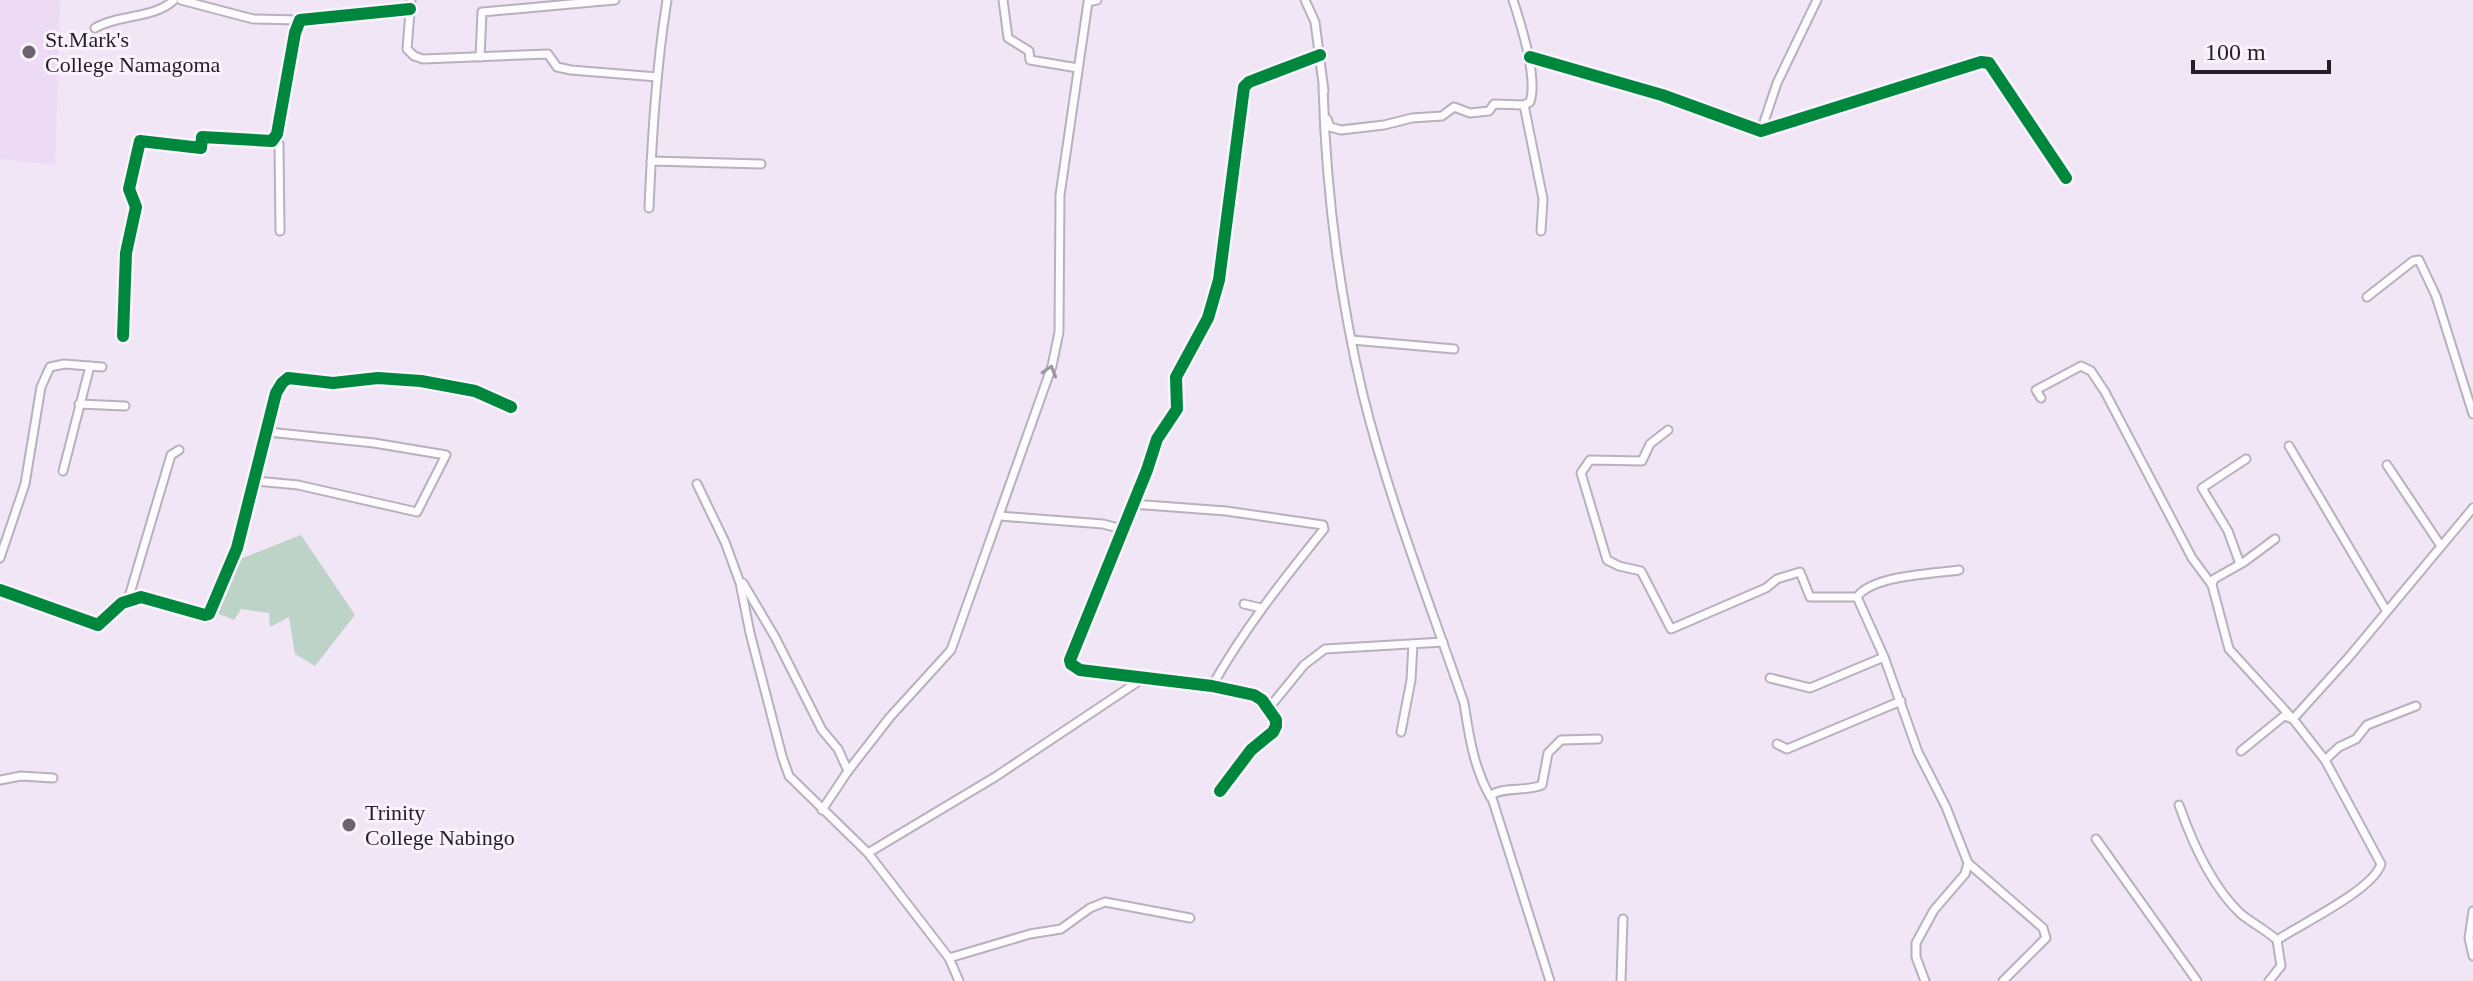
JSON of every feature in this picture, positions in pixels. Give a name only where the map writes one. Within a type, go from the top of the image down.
[{"type":"street","points":[[95,28],[107,21],[156,11],[174,0]]},
{"type":"street","points":[[181,0],[253,19],[300,20],[410,4],[407,49],[414,56],[433,59],[548,54],[557,67],[571,70],[657,77]]},
{"type":"street","points":[[480,57],[482,12],[615,0]]},
{"type":"street","points":[[649,208],[657,77],[667,0]]},
{"type":"street","points":[[1003,0],[1008,38],[1029,51],[1030,60],[1078,68]]},
{"type":"street","points":[[822,810],[890,717],[951,650],[1052,366],[1059,332],[1060,195],[1088,2],[1097,0]]},
{"type":"street","points":[[1305,0],[1315,22],[1327,124],[1341,130],[1442,116],[1454,107],[1470,113],[1489,111],[1494,104],[1524,105],[1530,102],[1533,94],[1530,57],[1513,0]]},
{"type":"street","points":[[1761,131],[1777,83],[1817,0]]},
{"type":"street","points":[[123,336],[126,253],[136,207],[129,189],[140,141],[201,148],[202,137],[272,141],[300,20]]},
{"type":"street","points":[[1220,791],[1251,750],[1273,732],[1276,720],[1269,708],[1254,695],[1212,686],[1080,670],[1070,660],[1157,439],[1177,409],[1176,377],[1212,309],[1226,235],[1244,87],[1249,82],[1320,55]]},
{"type":"street","points":[[1530,57],[1662,95],[1761,131],[1981,62],[1989,63],[2066,178]]},
{"type":"street","points":[[1323,87],[1325,159],[1336,246],[1363,395],[1386,477],[1464,703],[1481,781],[1491,798],[1550,981]]},
{"type":"street","points":[[1524,105],[1543,199],[1541,231]]},
{"type":"street","points":[[275,137],[279,144],[280,231]]},
{"type":"street","points":[[651,161],[761,164]]},
{"type":"street","points":[[2367,297],[2413,261],[2419,260],[2436,296],[2473,414]]},
{"type":"street","points":[[1352,340],[1454,349]]},
{"type":"street","points":[[0,558],[25,484],[41,387],[50,367],[64,364],[102,367]]},
{"type":"street","points":[[63,471],[90,366]]},
{"type":"street","points":[[2041,398],[2036,390],[2058,378],[2081,366],[2091,371],[2118,415],[2192,558],[2212,585],[2229,649],[2293,719],[2325,760],[2380,859],[2381,868],[2342,902],[2277,940]]},
{"type":"street","points":[[0,590],[98,625],[128,600],[141,597],[194,613],[209,614],[237,548],[276,393],[282,383],[296,377],[333,383],[378,378],[421,381],[475,391],[511,407]]},
{"type":"street","points":[[79,404],[125,406]]},
{"type":"street","points":[[1668,430],[1650,444],[1642,461],[1590,460],[1581,473],[1607,560],[1641,571],[1671,629],[1766,588],[1777,579],[1800,572],[1810,597],[1857,597]]},
{"type":"street","points":[[256,481],[298,485],[417,512],[446,455],[374,443],[268,432]]},
{"type":"street","points":[[2289,446],[2386,610]]},
{"type":"street","points":[[128,600],[171,455],[179,450]]},
{"type":"street","points":[[2240,564],[2228,531],[2202,488],[2246,459]]},
{"type":"street","points":[[2387,465],[2441,546]]},
{"type":"street","points":[[697,484],[734,567],[775,637],[822,730],[838,749],[848,771]]},
{"type":"street","points":[[1132,504],[1226,511],[1323,525],[1324,529],[1261,608],[1212,686]]},
{"type":"street","points":[[2293,719],[2473,508]]},
{"type":"street","points":[[1000,516],[1103,524],[1122,529]]},
{"type":"street","points":[[2212,585],[2214,579],[2275,539]]},
{"type":"street","points":[[734,567],[789,776],[868,853],[949,958],[959,981]]},
{"type":"street","points":[[1857,597],[1862,589],[1914,574],[1959,570]]},
{"type":"street","points":[[1857,597],[1884,657],[1918,752],[1946,807],[1968,863],[2043,928],[2046,938],[2003,981]]},
{"type":"street","points":[[1244,604],[1261,608]]},
{"type":"street","points":[[1269,708],[1304,665],[1325,649],[1443,642]]},
{"type":"street","points":[[1401,732],[1411,680],[1413,644]]},
{"type":"street","points":[[1770,678],[1810,688],[1884,657]]},
{"type":"street","points":[[868,853],[995,777],[1142,679]]},
{"type":"street","points":[[1777,744],[1787,749],[1901,701]]},
{"type":"street","points":[[2325,760],[2339,747],[2356,739],[2367,725],[2416,706]]},
{"type":"street","points":[[2241,751],[2284,716],[2293,719]]},
{"type":"street","points":[[1491,798],[1493,793],[1534,789],[1542,785],[1548,753],[1561,740],[1598,739]]},
{"type":"street","points":[[0,780],[21,776],[53,778]]},
{"type":"street","points":[[2179,805],[2190,836],[2219,887],[2244,916],[2277,940],[2281,966],[2269,981]]},
{"type":"street","points":[[2096,839],[2197,981]]},
{"type":"street","points":[[1925,981],[1916,957],[1916,943],[1934,910],[1965,874],[1968,863]]},
{"type":"street","points":[[949,958],[1030,934],[1061,929],[1090,908],[1105,902],[1190,918]]},
{"type":"street","points":[[2473,911],[2469,938],[2473,956]]},
{"type":"street","points":[[1621,981],[1623,919]]},
{"type":"shaded area","name":"St.Mark's College Namagoma","points":[[0,0],[60,0],[55,165],[0,159]]},
{"type":"green space","points":[[301,535],[355,615],[315,666],[295,654],[289,617],[270,627],[269,613],[241,609],[234,620],[212,611],[240,559]]},
{"type":"cycle path","points":[[123,336],[126,253],[136,207],[129,189],[140,141],[201,148],[202,137],[272,141],[277,134],[300,20],[410,9]]},
{"type":"cycle path","points":[[1220,791],[1251,750],[1276,726],[1276,720],[1262,700],[1254,695],[1212,686],[1080,670],[1070,660],[1157,439],[1177,409],[1176,377],[1208,318],[1219,280],[1244,87],[1249,82],[1320,55]]},
{"type":"cycle path","points":[[1530,57],[1662,95],[1761,131],[1981,62],[1989,63],[2066,178]]},
{"type":"cycle path","points":[[0,590],[98,625],[122,603],[141,597],[209,614],[237,548],[276,393],[288,378],[333,383],[378,378],[421,381],[475,391],[511,407]]},
{"type":"place","name":"St.Mark's College Namagoma","points":[[29,52]]},
{"type":"place","name":"Trinity College Nabingo","points":[[349,825]]}]
